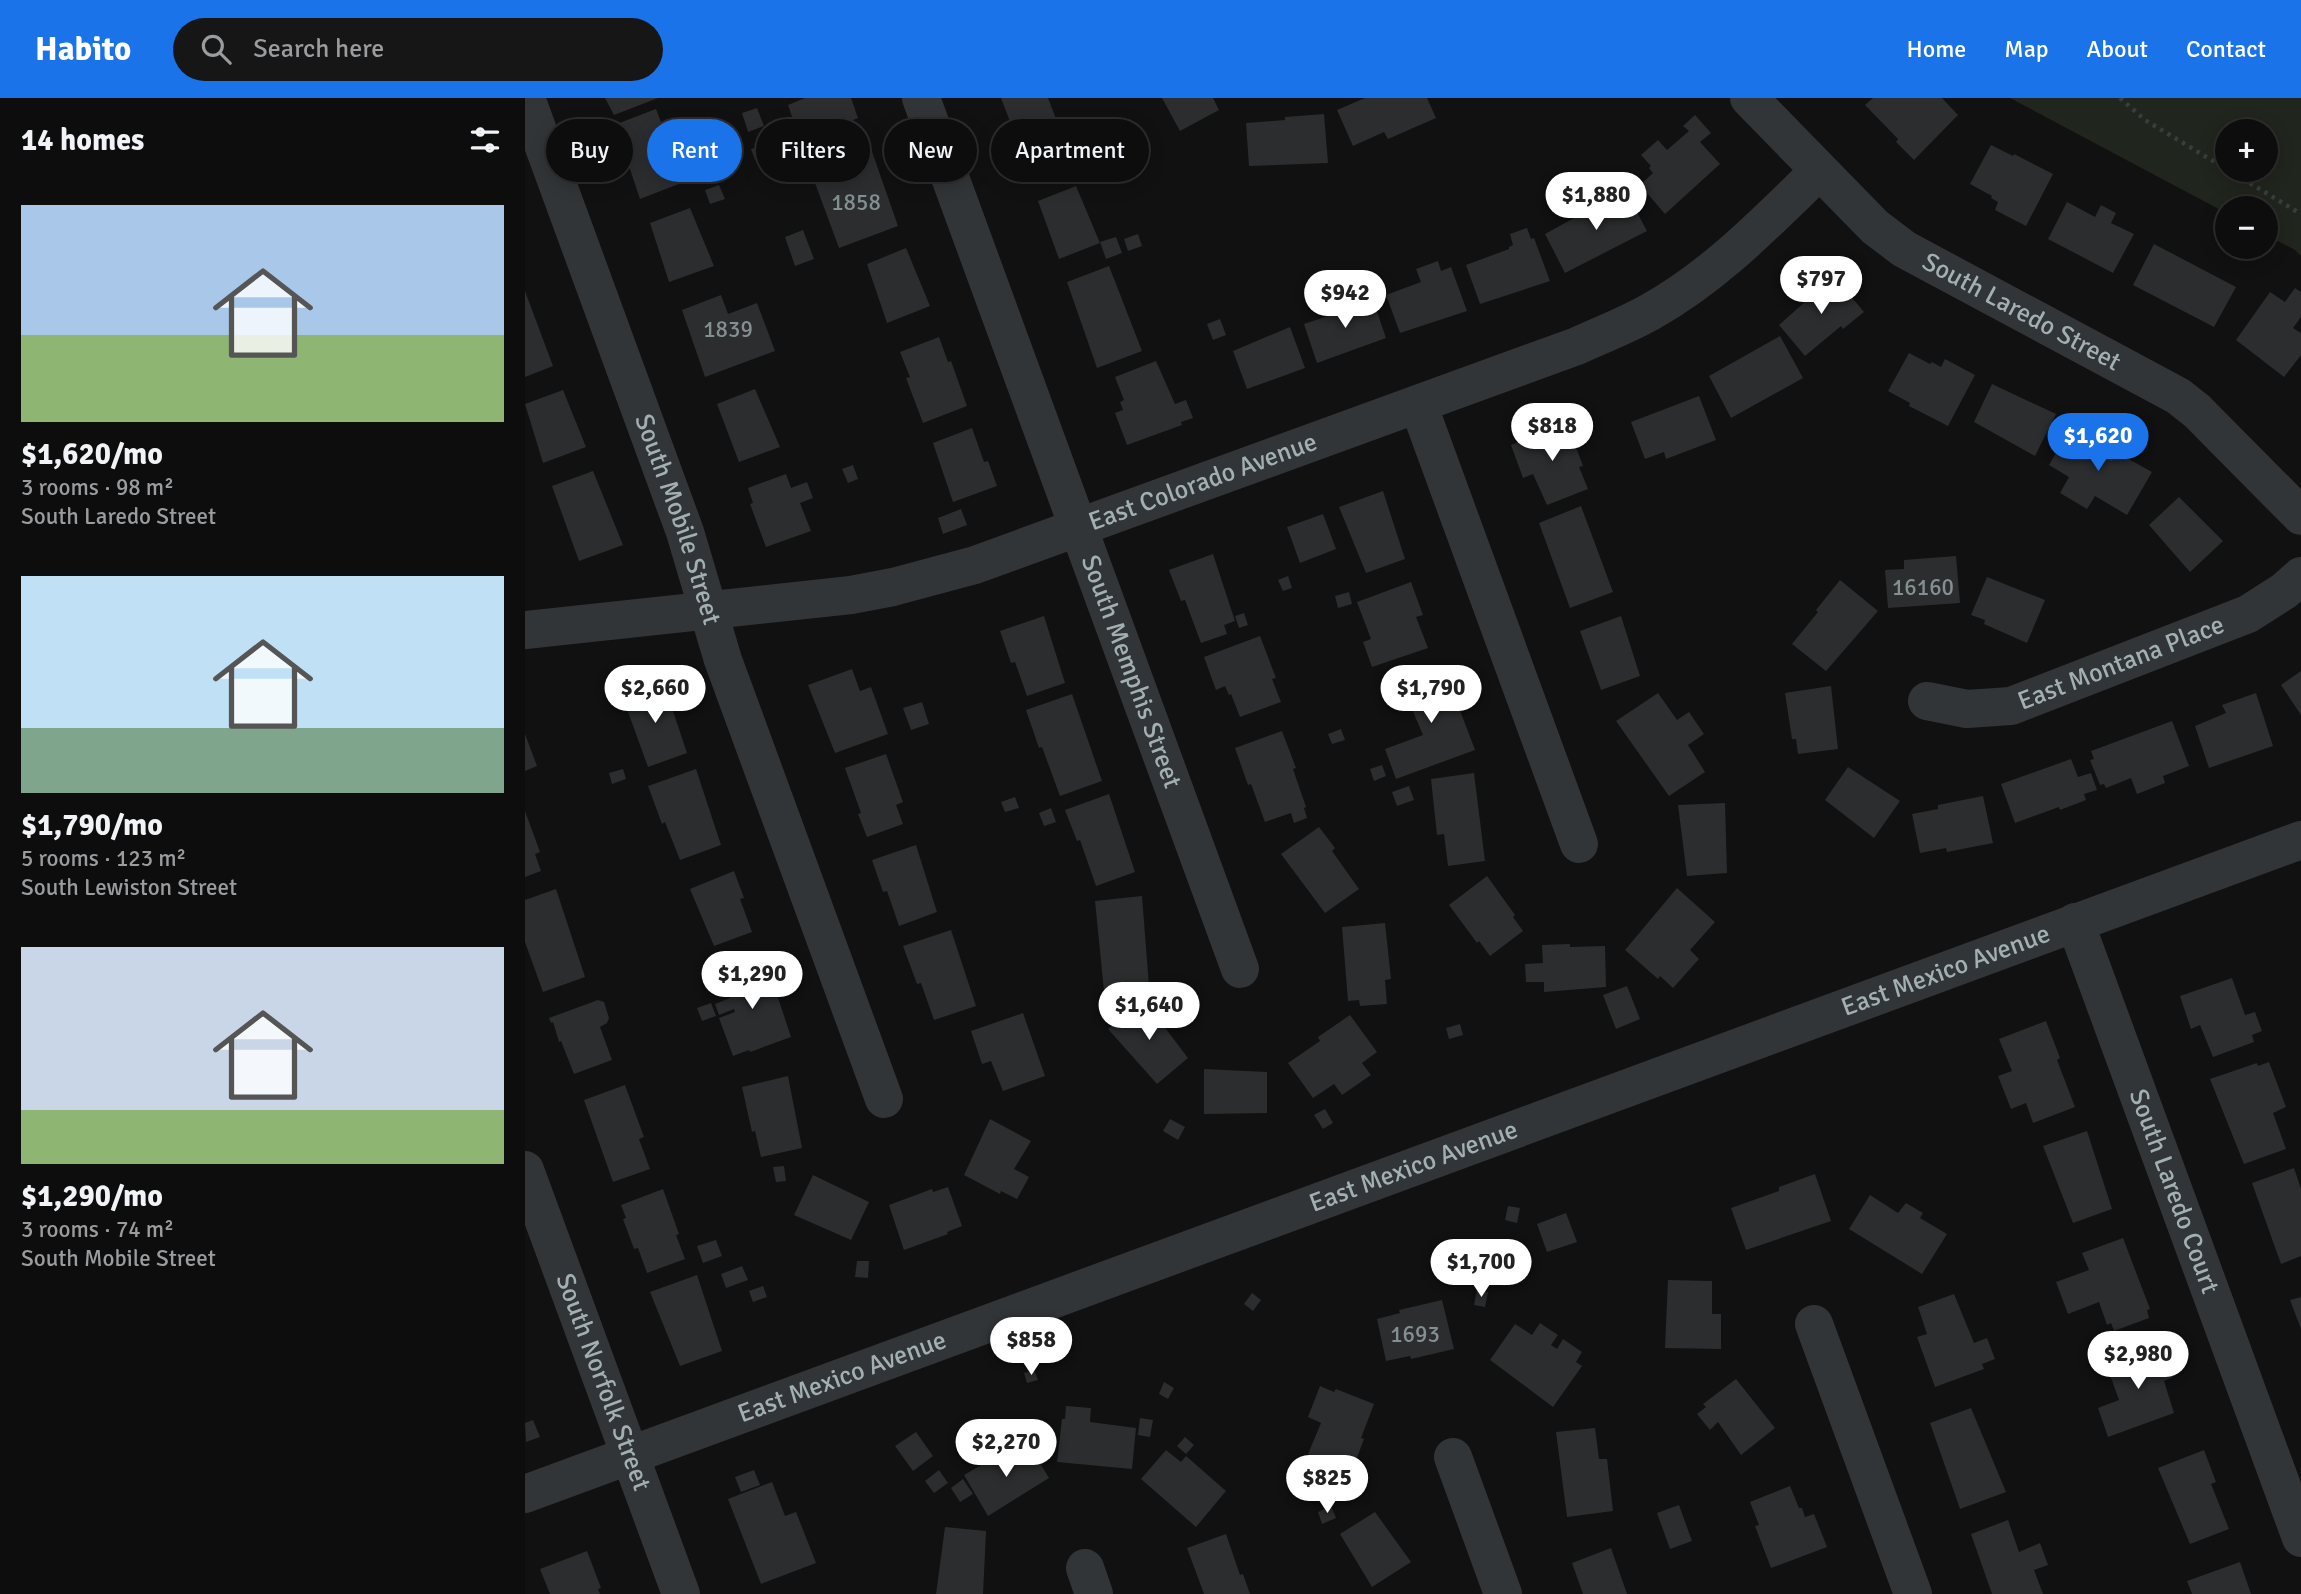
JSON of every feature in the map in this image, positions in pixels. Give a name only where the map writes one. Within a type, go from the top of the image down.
[{"type":"street","name":"South Mobile Street","points":[[526,98],[681,520],[723,660],[884,1099]]},
{"type":"street","name":"South Memphis Street","points":[[921,98],[1240,969]]},
{"type":"street","name":"South Laredo Street","points":[[1749,98],[1875,227],[1904,249],[2178,396],[2197,411],[2301,516]]},
{"type":"street","name":"East Colorado Avenue","points":[[525,630],[851,595],[893,587],[975,565],[1577,346],[1649,313],[1694,284],[1736,251],[1819,171]]},
{"type":"street","points":[[1418,404],[1579,844]]},
{"type":"street","name":"East Montana Place","points":[[1927,701],[1967,709],[2011,706],[2248,614],[2284,591],[2301,576]]},
{"type":"street","name":"East Mexico Avenue","points":[[525,1494],[2301,840]]},
{"type":"street","name":"South Laredo Court","points":[[2075,922],[2301,1538]]},
{"type":"street","name":"South Norfolk Street","points":[[525,1170],[681,1594]]},
{"type":"street","points":[[1814,1325],[1913,1594]]},
{"type":"street","points":[[1453,1457],[1503,1594]]},
{"type":"path","points":[[2120,98],[2145,120],[2215,162]]},
{"type":"path","points":[[2248,182],[2301,214]]},
{"type":"shaded area","points":[[2010,98],[2301,98],[2301,256],[2278,241],[2278,196],[2215,196],[2215,207]]},
{"type":"building","points":[[605,98],[658,98],[614,115]]},
{"type":"building","points":[[805,98],[851,98],[858,118],[793,119],[788,105]]},
{"type":"building","points":[[1001,98],[1048,98],[1056,119],[1009,119]]},
{"type":"building","points":[[1162,98],[1213,98],[1219,110],[1180,131]]},
{"type":"building","points":[[1365,98],[1427,98],[1436,118],[1388,139],[1384,132],[1353,146],[1337,110]]},
{"type":"building","points":[[1873,98],[1942,98],[1958,115],[1914,160],[1865,105]]},
{"type":"building","points":[[757,108],[761,119],[756,119],[756,129],[748,132],[742,113]]},
{"type":"building","points":[[656,109],[660,119],[647,119],[647,182],[684,182],[640,199],[633,178],[633,119],[630,119]]},
{"type":"building","points":[[1324,114],[1328,163],[1249,166],[1246,123]]},
{"type":"building","points":[[1695,115],[1711,133],[1700,142],[1720,164],[1665,214],[1640,185],[1653,173],[1649,168],[1651,166],[1641,155],[1658,140],[1667,150],[1689,131],[1683,126]]},
{"type":"building","points":[[1991,145],[2053,174],[2026,226],[1995,210],[1998,202],[1970,184]]},
{"type":"building","points":[[870,146],[898,226],[839,248],[815,182],[870,182]]},
{"type":"building","points":[[756,147],[755,160],[751,149]]},
{"type":"building","points":[[719,185],[725,199],[710,204],[705,190]]},
{"type":"building","points":[[1076,186],[1100,243],[1059,259],[1038,201]]},
{"type":"building","points":[[1625,190],[1647,231],[1565,273],[1545,234]]},
{"type":"building","points":[[2067,202],[2095,217],[2101,205],[2116,213],[2111,223],[2134,234],[2113,273],[2048,239]]},
{"type":"building","points":[[690,208],[714,266],[669,282],[650,223]]},
{"type":"building","points":[[1527,228],[1531,239],[1534,238],[1550,281],[1480,304],[1466,265],[1509,249],[1513,245],[1510,234]]},
{"type":"building","points":[[803,230],[814,259],[795,266],[785,237]]},
{"type":"building","points":[[1138,234],[1142,246],[1128,251],[1124,239]]},
{"type":"building","points":[[1116,237],[1122,253],[1106,259],[1100,242]]},
{"type":"building","points":[[2154,244],[2236,287],[2214,327],[2133,285]]},
{"type":"building","points":[[906,248],[930,306],[887,323],[867,264]]},
{"type":"building","points":[[1438,261],[1441,271],[1451,267],[1467,311],[1400,333],[1386,295],[1421,282],[1416,269]]},
{"type":"building","points":[[1109,266],[1142,351],[1097,368],[1067,282]]},
{"type":"building","points":[[1834,276],[1864,312],[1843,329],[1841,326],[1805,356],[1779,325]]},
{"type":"building","points":[[2295,288],[2301,292],[2301,317],[2293,328],[2301,333],[2301,355],[2284,377],[2236,340],[2270,292],[2285,302]]},
{"type":"building","points":[[525,291],[553,366],[525,377]]},
{"type":"building","points":[[721,295],[728,314],[757,303],[775,351],[705,377],[682,310]]},
{"type":"building","points":[[1372,297],[1386,338],[1317,363],[1304,324]]},
{"type":"building","points":[[1220,319],[1226,335],[1213,340],[1207,324]]},
{"type":"building","points":[[1290,327],[1305,368],[1247,389],[1233,351]]},
{"type":"building","points":[[1780,336],[1803,378],[1731,418],[1709,376]]},
{"type":"building","points":[[939,337],[967,406],[923,423],[906,378],[910,377],[900,352]]},
{"type":"building","points":[[1909,353],[1941,367],[1945,359],[1975,375],[1948,426],[1909,406],[1910,403],[1888,391]]},
{"type":"building","points":[[1156,361],[1175,404],[1186,400],[1193,418],[1181,422],[1182,425],[1127,445],[1115,413],[1123,410],[1120,402],[1124,400],[1115,377]]},
{"type":"building","points":[[1992,384],[2056,414],[2035,456],[1974,422]]},
{"type":"building","points":[[755,389],[780,447],[739,462],[717,404]]},
{"type":"building","points":[[563,390],[586,447],[543,463],[525,404]]},
{"type":"building","points":[[1699,396],[1716,440],[1666,459],[1664,452],[1645,459],[1631,422]]},
{"type":"building","points":[[1567,423],[1583,466],[1579,467],[1588,489],[1547,505],[1533,474],[1523,478],[1511,445]]},
{"type":"building","points":[[2071,427],[2152,472],[2127,515],[2095,496],[2087,509],[2060,493],[2069,477],[2049,465]]},
{"type":"building","points":[[972,428],[984,462],[988,461],[997,486],[953,502],[933,443]]},
{"type":"building","points":[[853,465],[858,479],[848,483],[842,469]]},
{"type":"building","points":[[593,471],[623,545],[579,561],[552,486]]},
{"type":"building","points":[[786,474],[791,488],[807,482],[813,498],[800,503],[811,531],[766,547],[750,504],[753,503],[748,488]]},
{"type":"building","points":[[1383,491],[1405,559],[1366,573],[1339,507]]},
{"type":"building","points":[[2179,497],[2223,541],[2190,572],[2149,525]]},
{"type":"building","points":[[1581,506],[1613,592],[1570,608],[1539,523]]},
{"type":"building","points":[[961,509],[967,525],[943,534],[938,518]]},
{"type":"building","points":[[1323,514],[1336,549],[1300,563],[1287,527]]},
{"type":"building","points":[[1213,554],[1235,621],[1224,625],[1227,634],[1201,643],[1185,600],[1181,601],[1169,570]]},
{"type":"building","points":[[1956,556],[1960,603],[1888,608],[1885,570],[1904,569],[1904,560]]},
{"type":"building","points":[[1288,576],[1292,588],[1283,591],[1278,580]]},
{"type":"building","points":[[1987,577],[2045,600],[2027,643],[1984,624],[1985,620],[1971,615]]},
{"type":"building","points":[[1840,580],[1878,611],[1826,671],[1792,644]]},
{"type":"building","points":[[1411,582],[1423,615],[1416,617],[1428,648],[1372,667],[1363,642],[1371,639],[1357,602]]},
{"type":"building","points":[[1349,592],[1352,604],[1338,608],[1335,596]]},
{"type":"building","points":[[1244,613],[1248,625],[1239,628],[1235,616]]},
{"type":"building","points":[[1044,616],[1065,683],[1027,696],[1015,662],[1011,663],[1000,631]]},
{"type":"building","points":[[1621,616],[1640,676],[1601,690],[1580,631]]},
{"type":"building","points":[[1260,636],[1276,678],[1272,679],[1281,702],[1240,717],[1225,686],[1216,690],[1204,657]]},
{"type":"building","points":[[1443,665],[1475,750],[1396,779],[1385,749],[1423,735],[1400,681]]},
{"type":"building","points":[[852,669],[860,691],[871,687],[888,734],[835,753],[808,685]]},
{"type":"building","points":[[2301,671],[2301,715],[2281,685]]},
{"type":"building","points":[[664,684],[687,753],[648,767],[623,698]]},
{"type":"building","points":[[1831,686],[1838,749],[1798,754],[1796,739],[1792,739],[1785,693]]},
{"type":"building","points":[[1658,693],[1677,720],[1689,712],[1704,734],[1688,745],[1705,772],[1669,796],[1616,721]]},
{"type":"building","points":[[2256,693],[2273,746],[2209,768],[2195,726],[2226,713],[2222,705]]},
{"type":"building","points":[[1072,694],[1102,781],[1060,796],[1026,710]]},
{"type":"building","points":[[922,702],[929,724],[911,730],[903,708]]},
{"type":"building","points":[[2172,721],[2189,766],[2163,776],[2165,783],[2137,794],[2131,778],[2106,788],[2104,784],[2100,785],[2090,760],[2094,759],[2091,751]]},
{"type":"building","points":[[1341,729],[1345,740],[1332,744],[1328,734]]},
{"type":"building","points":[[1282,731],[1296,768],[1293,769],[1306,807],[1307,818],[1294,823],[1291,813],[1265,822],[1235,748]]},
{"type":"building","points":[[525,734],[537,766],[525,771]]},
{"type":"building","points":[[886,754],[903,802],[896,805],[903,824],[867,837],[845,768]]},
{"type":"building","points":[[2071,759],[2078,777],[2091,773],[2097,790],[2084,794],[2086,800],[2015,823],[2001,784]]},
{"type":"building","points":[[1382,765],[1386,776],[1374,781],[1370,769]]},
{"type":"building","points":[[1848,767],[1900,801],[1874,838],[1825,800]]},
{"type":"building","points":[[623,769],[626,779],[612,784],[609,773]]},
{"type":"building","points":[[696,769],[721,845],[680,860],[665,822],[662,824],[648,786]]},
{"type":"building","points":[[1474,773],[1485,861],[1448,866],[1444,834],[1437,835],[1431,779]]},
{"type":"building","points":[[1409,786],[1414,800],[1397,806],[1392,792]]},
{"type":"building","points":[[1109,794],[1135,872],[1096,886],[1080,840],[1077,841],[1065,810]]},
{"type":"building","points":[[1983,796],[1993,843],[1947,852],[1946,848],[1920,853],[1912,814],[1938,809],[1938,805]]},
{"type":"building","points":[[1015,797],[1019,808],[1005,812],[1001,802]]},
{"type":"building","points":[[1725,803],[1727,873],[1687,876],[1678,805]]},
{"type":"building","points":[[1051,808],[1056,822],[1044,826],[1039,813]]},
{"type":"building","points":[[525,811],[540,852],[535,854],[541,871],[525,877]]},
{"type":"building","points":[[1319,827],[1359,889],[1325,913],[1281,854]]},
{"type":"building","points":[[916,845],[937,912],[899,926],[887,891],[883,892],[872,860]]},
{"type":"building","points":[[734,871],[744,898],[740,899],[752,932],[714,946],[690,889]]},
{"type":"building","points":[[1487,876],[1523,931],[1490,956],[1449,905]]},
{"type":"building","points":[[1677,888],[1715,922],[1690,950],[1699,959],[1673,988],[1660,976],[1658,979],[1625,950]]},
{"type":"building","points":[[556,889],[585,977],[543,992],[525,942],[525,900]]},
{"type":"building","points":[[1142,896],[1149,986],[1104,991],[1095,901]]},
{"type":"building","points":[[1385,923],[1391,979],[1385,980],[1387,1004],[1360,1006],[1359,1000],[1348,1001],[1342,927]]},
{"type":"building","points":[[951,930],[976,1006],[934,1020],[921,983],[917,984],[903,946]]},
{"type":"building","points":[[1570,944],[1570,947],[1605,946],[1606,987],[1544,992],[1544,982],[1526,982],[1525,964],[1543,963],[1542,945]]},
{"type":"building","points":[[719,957],[722,965],[708,971],[705,962]]},
{"type":"building","points":[[766,961],[791,1037],[733,1056],[719,1018],[735,1012],[734,1009],[719,1015],[715,1004],[730,998],[722,978]]},
{"type":"building","points":[[2232,978],[2245,1015],[2255,1012],[2262,1031],[2252,1035],[2254,1042],[2213,1057],[2200,1025],[2191,1029],[2180,996]]},
{"type":"building","points":[[1627,986],[1640,1019],[1616,1029],[1603,995]]},
{"type":"building","points":[[598,1000],[604,1002],[609,1018],[607,1023],[600,1027],[612,1060],[574,1074],[549,1018]]},
{"type":"building","points":[[1144,1000],[1188,1058],[1157,1084],[1108,1029]]},
{"type":"building","points":[[711,1003],[716,1016],[702,1021],[697,1008]]},
{"type":"building","points":[[1023,1013],[1045,1076],[1003,1091],[991,1061],[982,1064],[971,1031]]},
{"type":"building","points":[[1350,1015],[1377,1052],[1362,1063],[1371,1075],[1342,1095],[1334,1084],[1313,1098],[1288,1063],[1320,1041],[1318,1037]]},
{"type":"building","points":[[2046,1021],[2075,1107],[2033,1123],[2026,1103],[2011,1109],[1998,1076],[2012,1071],[1999,1039]]},
{"type":"building","points":[[1460,1024],[1463,1035],[1449,1039],[1446,1028]]},
{"type":"building","points":[[2269,1062],[2286,1107],[2273,1113],[2286,1149],[2244,1164],[2210,1079],[2257,1063],[2258,1066]]},
{"type":"building","points":[[1204,1069],[1267,1072],[1267,1113],[1204,1114]]},
{"type":"building","points":[[788,1076],[802,1148],[761,1157],[755,1131],[752,1132],[742,1087]]},
{"type":"building","points":[[625,1085],[644,1137],[639,1139],[650,1169],[613,1182],[584,1100]]},
{"type":"building","points":[[1325,1109],[1333,1123],[1323,1129],[1314,1115]]},
{"type":"building","points":[[990,1119],[1031,1141],[1014,1169],[1029,1177],[1017,1199],[1001,1191],[1000,1194],[964,1175]]},
{"type":"building","points":[[1170,1119],[1185,1127],[1178,1140],[1163,1131]]},
{"type":"building","points":[[2087,1131],[2112,1209],[2073,1223],[2043,1146]]},
{"type":"building","points":[[784,1166],[786,1181],[776,1182],[773,1167]]},
{"type":"building","points":[[2294,1168],[2301,1189],[2301,1256],[2281,1264],[2252,1183]]},
{"type":"building","points":[[1815,1174],[1831,1221],[1746,1250],[1731,1208],[1779,1191],[1779,1187]]},
{"type":"building","points":[[813,1175],[869,1202],[851,1240],[794,1215]]},
{"type":"building","points":[[948,1187],[962,1226],[904,1250],[889,1205],[932,1189],[933,1192]]},
{"type":"building","points":[[663,1189],[685,1259],[647,1273],[638,1248],[634,1249],[621,1205]]},
{"type":"building","points":[[1870,1195],[1898,1213],[1906,1203],[1923,1213],[1920,1218],[1947,1234],[1922,1274],[1849,1229]]},
{"type":"building","points":[[1508,1206],[1520,1208],[1517,1223],[1505,1220]]},
{"type":"building","points":[[1566,1213],[1577,1242],[1547,1252],[1537,1224]]},
{"type":"building","points":[[2123,1238],[2150,1309],[2147,1310],[2149,1318],[2114,1331],[2111,1323],[2107,1325],[2099,1302],[2068,1314],[2056,1282],[2089,1270],[2082,1253]]},
{"type":"building","points":[[1484,1239],[1496,1240],[1495,1252],[1483,1252]]},
{"type":"building","points":[[716,1240],[722,1256],[703,1263],[697,1246]]},
{"type":"building","points":[[857,1261],[869,1261],[868,1278],[855,1277]]},
{"type":"building","points":[[742,1266],[748,1280],[726,1288],[721,1274]]},
{"type":"building","points":[[1496,1267],[1509,1270],[1505,1286],[1493,1283]]},
{"type":"building","points":[[697,1275],[722,1351],[680,1366],[650,1292]]},
{"type":"building","points":[[1668,1280],[1712,1281],[1712,1314],[1721,1314],[1721,1349],[1665,1348]]},
{"type":"building","points":[[763,1286],[767,1297],[753,1302],[749,1291]]},
{"type":"building","points":[[1477,1290],[1488,1292],[1485,1307],[1474,1305]]},
{"type":"building","points":[[1252,1293],[1261,1300],[1253,1311],[1244,1304]]},
{"type":"building","points":[[1954,1294],[1974,1343],[1987,1338],[1995,1359],[1982,1364],[1984,1369],[1935,1387],[1917,1337],[1927,1334],[1918,1307]]},
{"type":"building","points":[[2301,1297],[2301,1329],[2290,1300]]},
{"type":"building","points":[[1442,1300],[1454,1349],[1411,1359],[1410,1356],[1386,1361],[1377,1319],[1400,1313],[1399,1310]]},
{"type":"building","points":[[1540,1323],[1558,1335],[1551,1345],[1557,1349],[1563,1339],[1582,1352],[1576,1362],[1582,1366],[1553,1407],[1490,1360],[1515,1324],[1532,1335]]},
{"type":"building","points":[[2161,1345],[2173,1377],[2164,1381],[2174,1413],[2108,1437],[2098,1408],[2119,1400],[2106,1364]]},
{"type":"building","points":[[1034,1370],[1038,1380],[1027,1383],[1024,1373]]},
{"type":"building","points":[[1736,1379],[1775,1428],[1741,1455],[1718,1422],[1710,1430],[1697,1414],[1706,1407],[1703,1404]]},
{"type":"building","points":[[1164,1382],[1174,1388],[1168,1399],[1159,1394]]},
{"type":"building","points":[[1320,1386],[1334,1392],[1336,1389],[1374,1404],[1352,1471],[1308,1454],[1321,1423],[1308,1417]]},
{"type":"building","points":[[1066,1406],[1091,1408],[1090,1422],[1136,1428],[1132,1469],[1057,1462]]},
{"type":"building","points":[[1971,1408],[2006,1492],[1960,1509],[1930,1423]]},
{"type":"building","points":[[1140,1418],[1153,1420],[1150,1437],[1138,1435]]},
{"type":"building","points":[[533,1420],[540,1437],[526,1442],[525,1423]]},
{"type":"building","points":[[1595,1428],[1599,1459],[1607,1459],[1613,1511],[1567,1517],[1556,1432]]},
{"type":"building","points":[[916,1432],[933,1456],[913,1471],[895,1446]]},
{"type":"building","points":[[1185,1437],[1194,1445],[1186,1454],[1177,1446]]},
{"type":"building","points":[[1029,1445],[1049,1478],[988,1516],[964,1475],[1009,1449],[1012,1455]]},
{"type":"building","points":[[1166,1450],[1181,1462],[1186,1456],[1226,1491],[1196,1527],[1141,1479]]},
{"type":"building","points":[[2204,1450],[2216,1482],[2211,1484],[2229,1529],[2190,1544],[2158,1468]]},
{"type":"building","points":[[754,1470],[760,1485],[741,1492],[735,1477]]},
{"type":"building","points":[[939,1470],[948,1483],[934,1493],[925,1481]]},
{"type":"building","points":[[963,1479],[973,1494],[960,1502],[951,1488]]},
{"type":"building","points":[[772,1482],[785,1516],[796,1512],[816,1563],[761,1584],[728,1499]]},
{"type":"building","points":[[1790,1486],[1805,1517],[1814,1514],[1827,1547],[1771,1568],[1755,1526],[1759,1525],[1750,1502]]},
{"type":"building","points":[[1679,1505],[1692,1541],[1670,1549],[1657,1513]]},
{"type":"building","points":[[1331,1506],[1336,1518],[1322,1524],[1318,1512]]},
{"type":"building","points":[[1375,1512],[1411,1562],[1372,1587],[1340,1534]]},
{"type":"building","points":[[2008,1520],[2019,1552],[2040,1543],[2048,1565],[2034,1570],[2043,1594],[1992,1594],[1971,1534]]},
{"type":"building","points":[[945,1527],[986,1531],[983,1594],[936,1594]]},
{"type":"building","points":[[1226,1534],[1240,1575],[1243,1574],[1250,1594],[1204,1594],[1187,1548]]},
{"type":"building","points":[[1611,1548],[1627,1594],[1583,1594],[1572,1563]]},
{"type":"building","points":[[587,1551],[601,1588],[598,1589],[600,1594],[550,1594],[540,1569]]},
{"type":"building","points":[[2240,1562],[2251,1594],[2192,1594],[2187,1581]]}]
